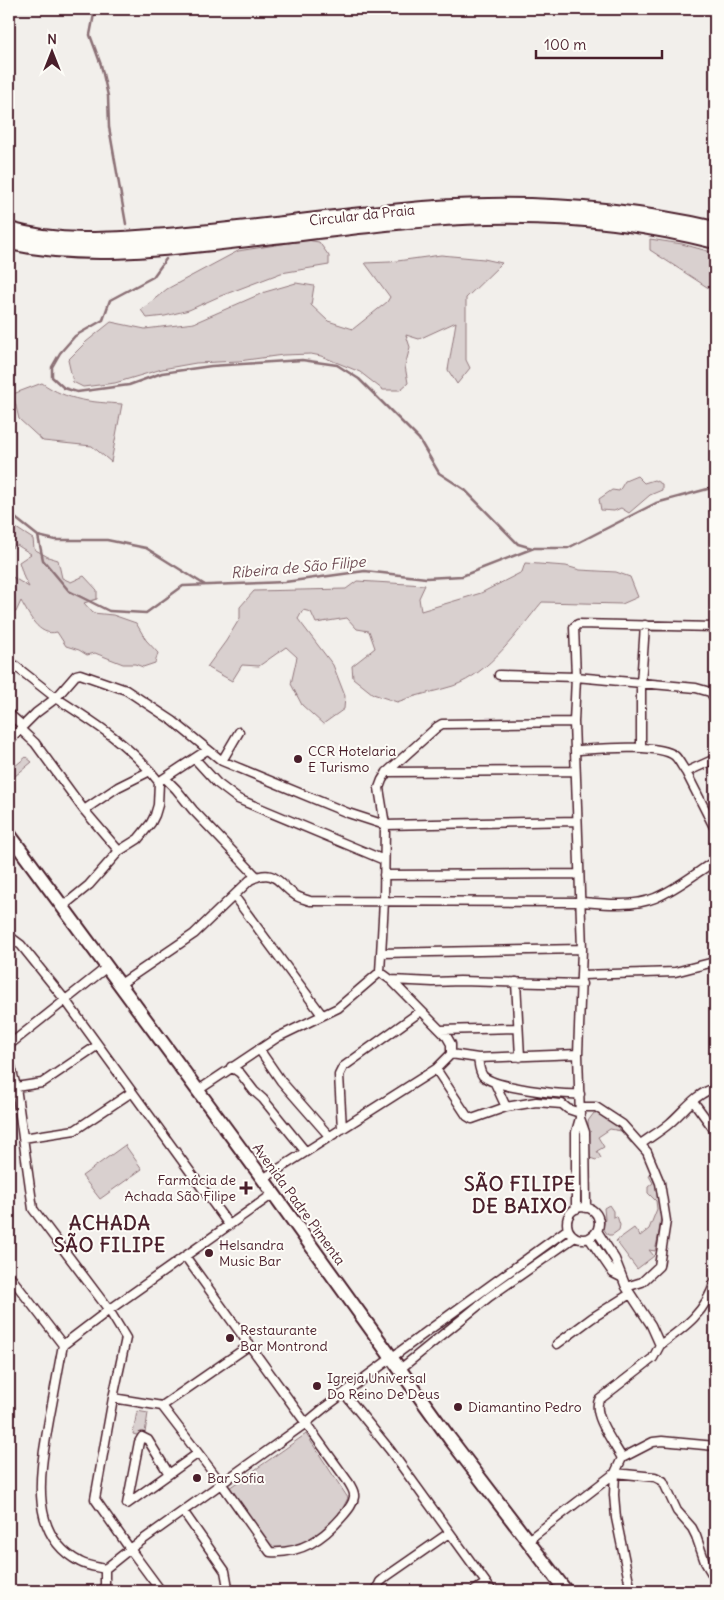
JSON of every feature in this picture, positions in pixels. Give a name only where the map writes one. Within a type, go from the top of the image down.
[{"type":"highway","name":"Circular da Praia","points":[[9,230],[56,239],[110,240],[213,232],[401,211],[491,205],[555,206],[600,210],[663,218],[715,229]]},
{"type":"highway","name":"Circular da Praia","points":[[9,242],[58,250],[119,251],[185,246],[415,220],[504,216],[541,216],[612,222],[666,230],[715,241]]},
{"type":"main road","name":"Avenida Padre Pimenta","points":[[9,834],[263,1179],[399,1370],[566,1591]]},
{"type":"street","points":[[576,1209],[576,1132],[580,1113],[578,1054],[582,979],[582,902],[575,771],[575,625],[715,627]]},
{"type":"street","points":[[641,748],[641,684],[645,625]]},
{"type":"street","points":[[9,661],[56,698],[131,750],[150,770],[176,789],[193,810],[257,877]]},
{"type":"street","points":[[9,742],[36,712],[56,698],[76,675],[80,674],[126,690],[173,721],[222,761],[348,813],[385,825],[577,822]]},
{"type":"street","points":[[499,675],[576,677],[696,688],[710,692],[715,699]]},
{"type":"street","points":[[9,714],[35,743],[84,810],[119,850]]},
{"type":"street","points":[[197,1091],[278,1037],[338,1008],[380,972],[384,901],[385,825],[379,788],[387,772],[442,724],[574,722]]},
{"type":"street","points":[[222,761],[239,732]]},
{"type":"street","points":[[576,750],[641,748],[654,749],[674,756],[686,772],[715,829]]},
{"type":"street","points":[[62,908],[89,886],[119,850],[138,839],[155,815],[162,780],[207,750]]},
{"type":"street","points":[[686,772],[715,758]]},
{"type":"street","points":[[195,759],[217,783],[238,798],[384,860]]},
{"type":"street","points":[[84,810],[118,787],[150,770]]},
{"type":"street","points":[[387,772],[575,771]]},
{"type":"street","points":[[119,985],[194,934],[250,880],[257,877],[277,878],[295,896],[310,901],[582,902],[611,904],[656,898],[715,861]]},
{"type":"street","points":[[384,875],[580,874]]},
{"type":"street","points":[[234,896],[322,1015]]},
{"type":"street","points":[[9,939],[13,939],[21,945],[66,1001],[229,1225]]},
{"type":"street","points":[[382,953],[582,949]]},
{"type":"street","points":[[391,980],[516,982],[582,979],[675,972],[714,962]]},
{"type":"street","points":[[9,1045],[107,967]]},
{"type":"street","points":[[380,972],[391,980],[442,1030],[451,1044],[452,1054]]},
{"type":"street","points":[[516,982],[520,1057]]},
{"type":"street","points":[[342,1129],[338,1075],[343,1068],[421,1011]]},
{"type":"street","points":[[442,1030],[518,1028]]},
{"type":"street","points":[[16,1086],[42,1083],[98,1045]]},
{"type":"street","points":[[259,1049],[282,1081],[330,1137]]},
{"type":"street","points":[[452,1054],[478,1058],[578,1054]]},
{"type":"street","points":[[263,1179],[436,1069],[452,1054]]},
{"type":"street","points":[[478,1058],[479,1070],[483,1076],[495,1083],[536,1091],[580,1094]]},
{"type":"street","points":[[9,1059],[16,1086],[33,1209],[109,1310],[126,1338],[95,1499],[161,1591]]},
{"type":"street","points":[[231,1067],[240,1073],[263,1099],[305,1151]]},
{"type":"street","points":[[436,1069],[466,1116],[472,1120],[506,1107],[536,1102],[562,1104],[580,1113],[596,1107],[622,1124],[647,1152],[660,1182],[666,1221],[659,1266],[642,1282],[628,1290],[557,1344]]},
{"type":"street","points":[[495,1083],[506,1107]]},
{"type":"street","points":[[641,1144],[670,1123],[692,1101],[710,1089],[715,1088]]},
{"type":"street","points":[[23,1138],[75,1130],[132,1092]]},
{"type":"street","points":[[692,1101],[715,1131]]},
{"type":"street","points":[[580,1113],[585,1132],[586,1208]]},
{"type":"street","points":[[106,1569],[80,1562],[60,1547],[47,1526],[41,1503],[40,1472],[63,1345],[109,1310],[273,1194]]},
{"type":"street","points":[[597,1231],[589,1238],[580,1239],[575,1237],[568,1229],[567,1220],[576,1209],[586,1208],[597,1216],[597,1231],[616,1259],[621,1277],[651,1325],[660,1345]]},
{"type":"street","points":[[105,1591],[106,1569],[130,1549],[306,1423],[526,1258],[568,1229]]},
{"type":"street","points":[[399,1370],[489,1297],[575,1237]]},
{"type":"street","points":[[589,1238],[613,1272],[621,1277]]},
{"type":"street","points":[[162,1406],[221,1483],[270,1552],[305,1547],[322,1538],[351,1507],[354,1494],[349,1483],[185,1256]]},
{"type":"street","points":[[9,1275],[63,1345]]},
{"type":"street","points":[[622,1458],[600,1418],[597,1408],[599,1400],[653,1358],[660,1345],[687,1326],[711,1295],[715,1281]]},
{"type":"street","points":[[113,1398],[162,1406],[250,1345]]},
{"type":"street","points":[[344,1393],[390,1450],[448,1533],[492,1591]]},
{"type":"street","points":[[169,1474],[148,1440],[142,1437],[139,1442],[127,1504],[169,1474],[197,1454]]},
{"type":"street","points":[[631,1591],[616,1518],[614,1495],[616,1473],[622,1458],[653,1442],[662,1441],[715,1446]]},
{"type":"street","points":[[527,1540],[616,1473],[655,1477],[662,1481],[677,1511],[692,1528],[705,1562],[715,1580]]},
{"type":"street","points":[[183,1511],[225,1571],[227,1591]]},
{"type":"street","points":[[376,1591],[380,1582],[387,1576],[448,1533]]},
{"type":"street","points":[[474,1591],[486,1582]]},
{"type":"shaded area","points":[[650,239],[682,244],[715,253],[715,290],[707,287],[650,250]]},
{"type":"shaded area","points":[[307,240],[319,242],[329,256],[329,265],[281,273],[189,310],[165,316],[147,318],[141,310],[167,289],[238,251]]},
{"type":"shaded area","points":[[441,255],[484,259],[502,263],[466,298],[466,360],[470,368],[457,384],[448,370],[456,322],[419,339],[406,335],[410,347],[405,366],[408,383],[400,390],[383,390],[360,372],[321,356],[311,354],[196,363],[162,369],[115,383],[83,387],[73,382],[68,360],[86,342],[111,322],[145,329],[194,323],[265,292],[296,283],[314,286],[311,305],[328,321],[353,329],[387,302],[390,297],[365,263],[390,262]]},
{"type":"shaded area","points":[[42,383],[61,394],[80,400],[122,404],[111,462],[92,446],[43,441],[19,419],[13,394]]},
{"type":"shaded area","points":[[637,476],[644,483],[654,480],[662,484],[662,490],[650,495],[629,513],[621,508],[614,511],[601,510],[599,499],[612,490],[619,491],[625,481]]},
{"type":"shaded area","points":[[9,521],[33,539],[34,549],[58,560],[62,578],[71,582],[84,576],[97,590],[97,599],[84,603],[93,613],[113,615],[136,623],[146,640],[158,653],[155,663],[143,667],[135,664],[123,664],[95,653],[87,655],[66,646],[57,632],[50,633],[39,628],[21,601],[16,612],[9,610],[9,575],[29,587],[19,562],[31,554],[17,545],[9,549]]},
{"type":"shaded area","points":[[525,563],[566,566],[580,570],[616,572],[630,577],[638,597],[622,604],[542,602],[513,638],[479,672],[453,686],[397,702],[373,694],[353,678],[352,666],[375,648],[369,631],[357,629],[347,618],[316,623],[311,612],[303,610],[298,619],[333,665],[345,696],[344,709],[323,724],[302,705],[291,684],[297,657],[286,647],[259,666],[242,665],[232,681],[207,667],[240,618],[240,607],[254,591],[346,589],[357,581],[425,585],[419,598],[421,611],[481,593],[522,572]]},
{"type":"shaded area","points":[[26,757],[32,762],[9,781],[9,771]]},
{"type":"shaded area","points":[[598,1112],[616,1123],[634,1141],[631,1143],[621,1131],[610,1129],[598,1137],[604,1147],[597,1151],[601,1158],[596,1160],[590,1158],[588,1121],[594,1113]]},
{"type":"shaded area","points":[[125,1145],[142,1169],[100,1199],[82,1176]]},
{"type":"shaded area","points":[[653,1174],[657,1184],[661,1212],[659,1231],[655,1251],[649,1250],[654,1256],[637,1269],[616,1241],[634,1228],[640,1236],[649,1229],[657,1209],[656,1201],[648,1193],[648,1187],[653,1183],[649,1176]]},
{"type":"shaded area","points":[[609,1205],[613,1211],[613,1217],[617,1216],[620,1225],[619,1230],[612,1235],[608,1235],[603,1228],[605,1219],[604,1208]]},
{"type":"shaded area","points":[[137,1411],[148,1413],[145,1433],[140,1436],[133,1434]]},
{"type":"shaded area","points":[[306,1434],[348,1498],[336,1519],[314,1539],[297,1546],[271,1549],[229,1488]]},
{"type":"waterway","points":[[95,9],[90,35],[101,65],[108,96],[109,127],[126,224]]},
{"type":"waterway","points":[[166,259],[153,277],[110,300],[103,320],[75,336],[60,353],[52,367],[52,377],[64,388],[77,392],[129,385],[162,373],[211,366],[302,360],[337,365],[359,379],[419,439],[439,473],[465,490],[518,544],[532,548]]},
{"type":"waterway","name":"Ribeira de São Filipe","points":[[9,513],[38,536],[43,560],[69,591],[109,611],[146,613],[183,586],[285,582],[365,571],[426,578],[462,576],[534,548],[568,548],[656,503],[715,487]]},
{"type":"waterway","points":[[38,536],[55,540],[107,540],[146,548],[205,585]]},
{"type":"place","name":"CCR Hotelaria E Turismo","points":[[298,759]]},
{"type":"place","name":"Farmácia de Achada São Filipe","points":[[246,1188]]},
{"type":"place","name":"Helsandra Music Bar","points":[[209,1253]]},
{"type":"place","name":"Restaurante Bar Montrond","points":[[230,1338]]},
{"type":"place","name":"Igreja Universal Do Reino De Deus","points":[[317,1386]]},
{"type":"place","name":"Diamantino Pedro","points":[[458,1407]]},
{"type":"place","name":"Bar Sofia","points":[[197,1478]]},
{"type":"district","name":"SÃO FILIPE DE BAIXO","points":[[520,1195]]},
{"type":"district","name":"ACHADA SÃO FILIPE","points":[[110,1234]]}]
